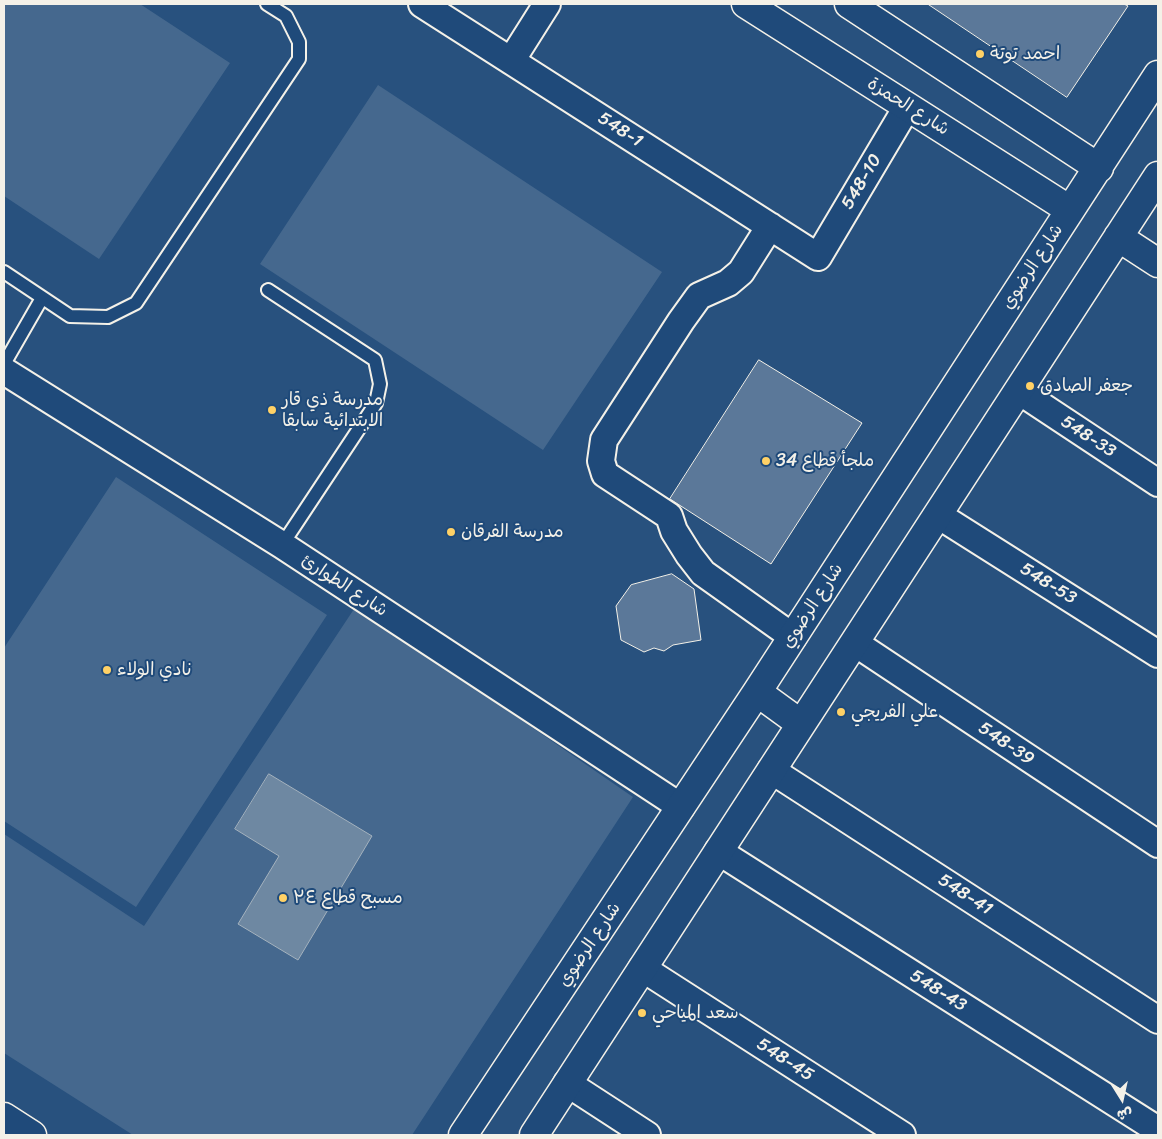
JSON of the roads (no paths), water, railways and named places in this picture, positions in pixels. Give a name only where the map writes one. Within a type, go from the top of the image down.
[{"type":"street","name":"548-1","points":[[422,4],[818,256]]},
{"type":"street","points":[[511,61],[547,4]]},
{"type":"street","name":"شارع الحمزة","points":[[746,4],[1070,210]]},
{"type":"street","points":[[849,4],[1099,168]]},
{"type":"street","name":"شارع الرضوي","points":[[463,1135],[757,692],[1158,75]]},
{"type":"street","name":"548-10","points":[[818,256],[907,107]]},
{"type":"street","points":[[534,1135],[1118,237],[1156,185]]},
{"type":"street","points":[[770,226],[740,272],[728,282],[699,296],[690,308],[604,440],[601,461],[605,474],[669,516],[674,532],[703,573],[793,637]]},
{"type":"street","points":[[1118,237],[1158,263]]},
{"type":"street","name":"شارع الطوارئ","points":[[4,371],[282,545],[681,807]]},
{"type":"street","name":"548-33","points":[[1019,391],[1158,483]]},
{"type":"street","name":"548-53","points":[[938,515],[1158,654]]},
{"type":"street","name":"548-39","points":[[855,643],[1158,844]]},
{"type":"street","points":[[757,692],[801,724]]},
{"type":"street","name":"548-41","points":[[772,770],[1158,1020]]},
{"type":"street","name":"548-43","points":[[718,851],[1158,1130]]},
{"type":"street","name":"548-45","points":[[642,968],[902,1135]]},
{"type":"street","points":[[567,1084],[647,1135]]},
{"type":"street","points":[[4,1117],[32,1135]]},
{"type":"lane","points":[[4,272],[70,316],[108,317],[136,303],[299,58],[299,42],[286,16],[267,4]]},
{"type":"lane","points":[[268,290],[375,360],[380,384],[376,403],[282,545]]},
{"type":"lane","points":[[4,364],[42,298]]},
{"type":"place","name":"احمد توتة","points":[[980,54]]},
{"type":"place","name":"جعفر الصادق","points":[[1030,386]]},
{"type":"place","name":"مدرسة ذي قار الابتدائية سابقا","points":[[272,410]]},
{"type":"place","name":"ملجأ قطاع 34","points":[[766,461]]},
{"type":"place","name":"مدرسة الفرقان","points":[[451,532]]},
{"type":"place","name":"نادي الولاء","points":[[107,670]]},
{"type":"place","name":"علي الفريجي","points":[[841,712]]},
{"type":"place","name":"مسبح قطاع ٣٤","points":[[283,898]]},
{"type":"place","name":"سعد المياحي","points":[[642,1013]]}]
